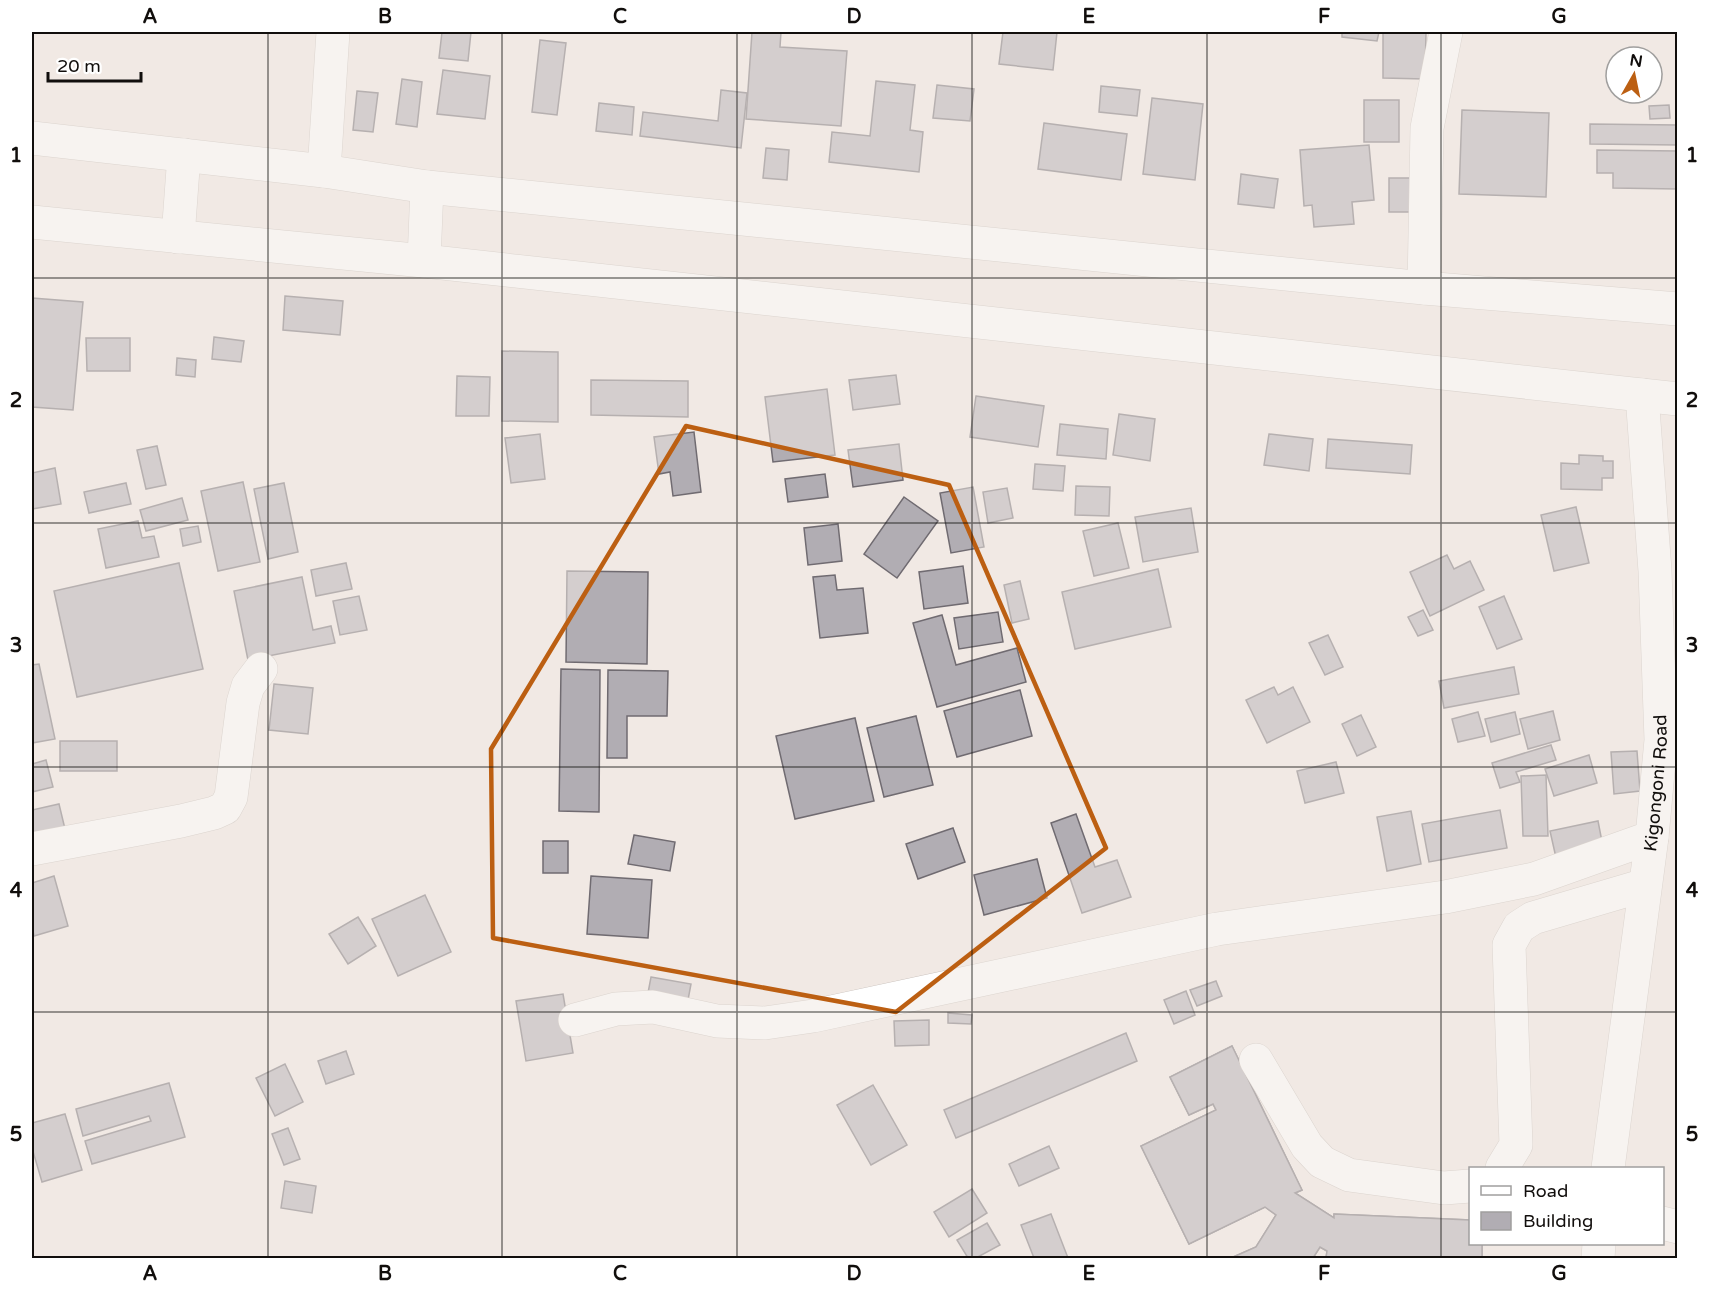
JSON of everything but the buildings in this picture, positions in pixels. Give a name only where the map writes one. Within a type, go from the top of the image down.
[{"type":"main road","points":[[324,171],[333,32]]},
{"type":"main road","points":[[1424,288],[1427,128],[1446,32]]},
{"type":"main road","points":[[32,138],[324,171],[427,187],[1424,288],[1677,309]]},
{"type":"main road","points":[[178,237],[184,155]]},
{"type":"main road","points":[[424,261],[427,187]]},
{"type":"main road","points":[[32,222],[424,261],[1677,399]]},
{"type":"main road","name":"Kigongoni Road","points":[[1608,1167],[1652,837],[1661,740],[1655,572],[1642,395]]},
{"type":"main road","points":[[32,849],[182,821],[225,808],[231,797],[243,703],[248,686],[261,669]]},
{"type":"main road","points":[[575,1020],[616,1009],[653,1007],[717,1021],[765,1023],[813,1016],[1217,929],[1445,897],[1523,881],[1652,837]]},
{"type":"main road","points":[[1503,1167],[1516,1145],[1509,945],[1519,927],[1533,918],[1645,885]]},
{"type":"main road","points":[[1256,1060],[1307,1146],[1322,1162],[1348,1175],[1444,1188],[1469,1186]]},
{"type":"highlighted area","points":[[686,426],[949,485],[1106,848],[896,1012],[493,938],[491,749]]}]
